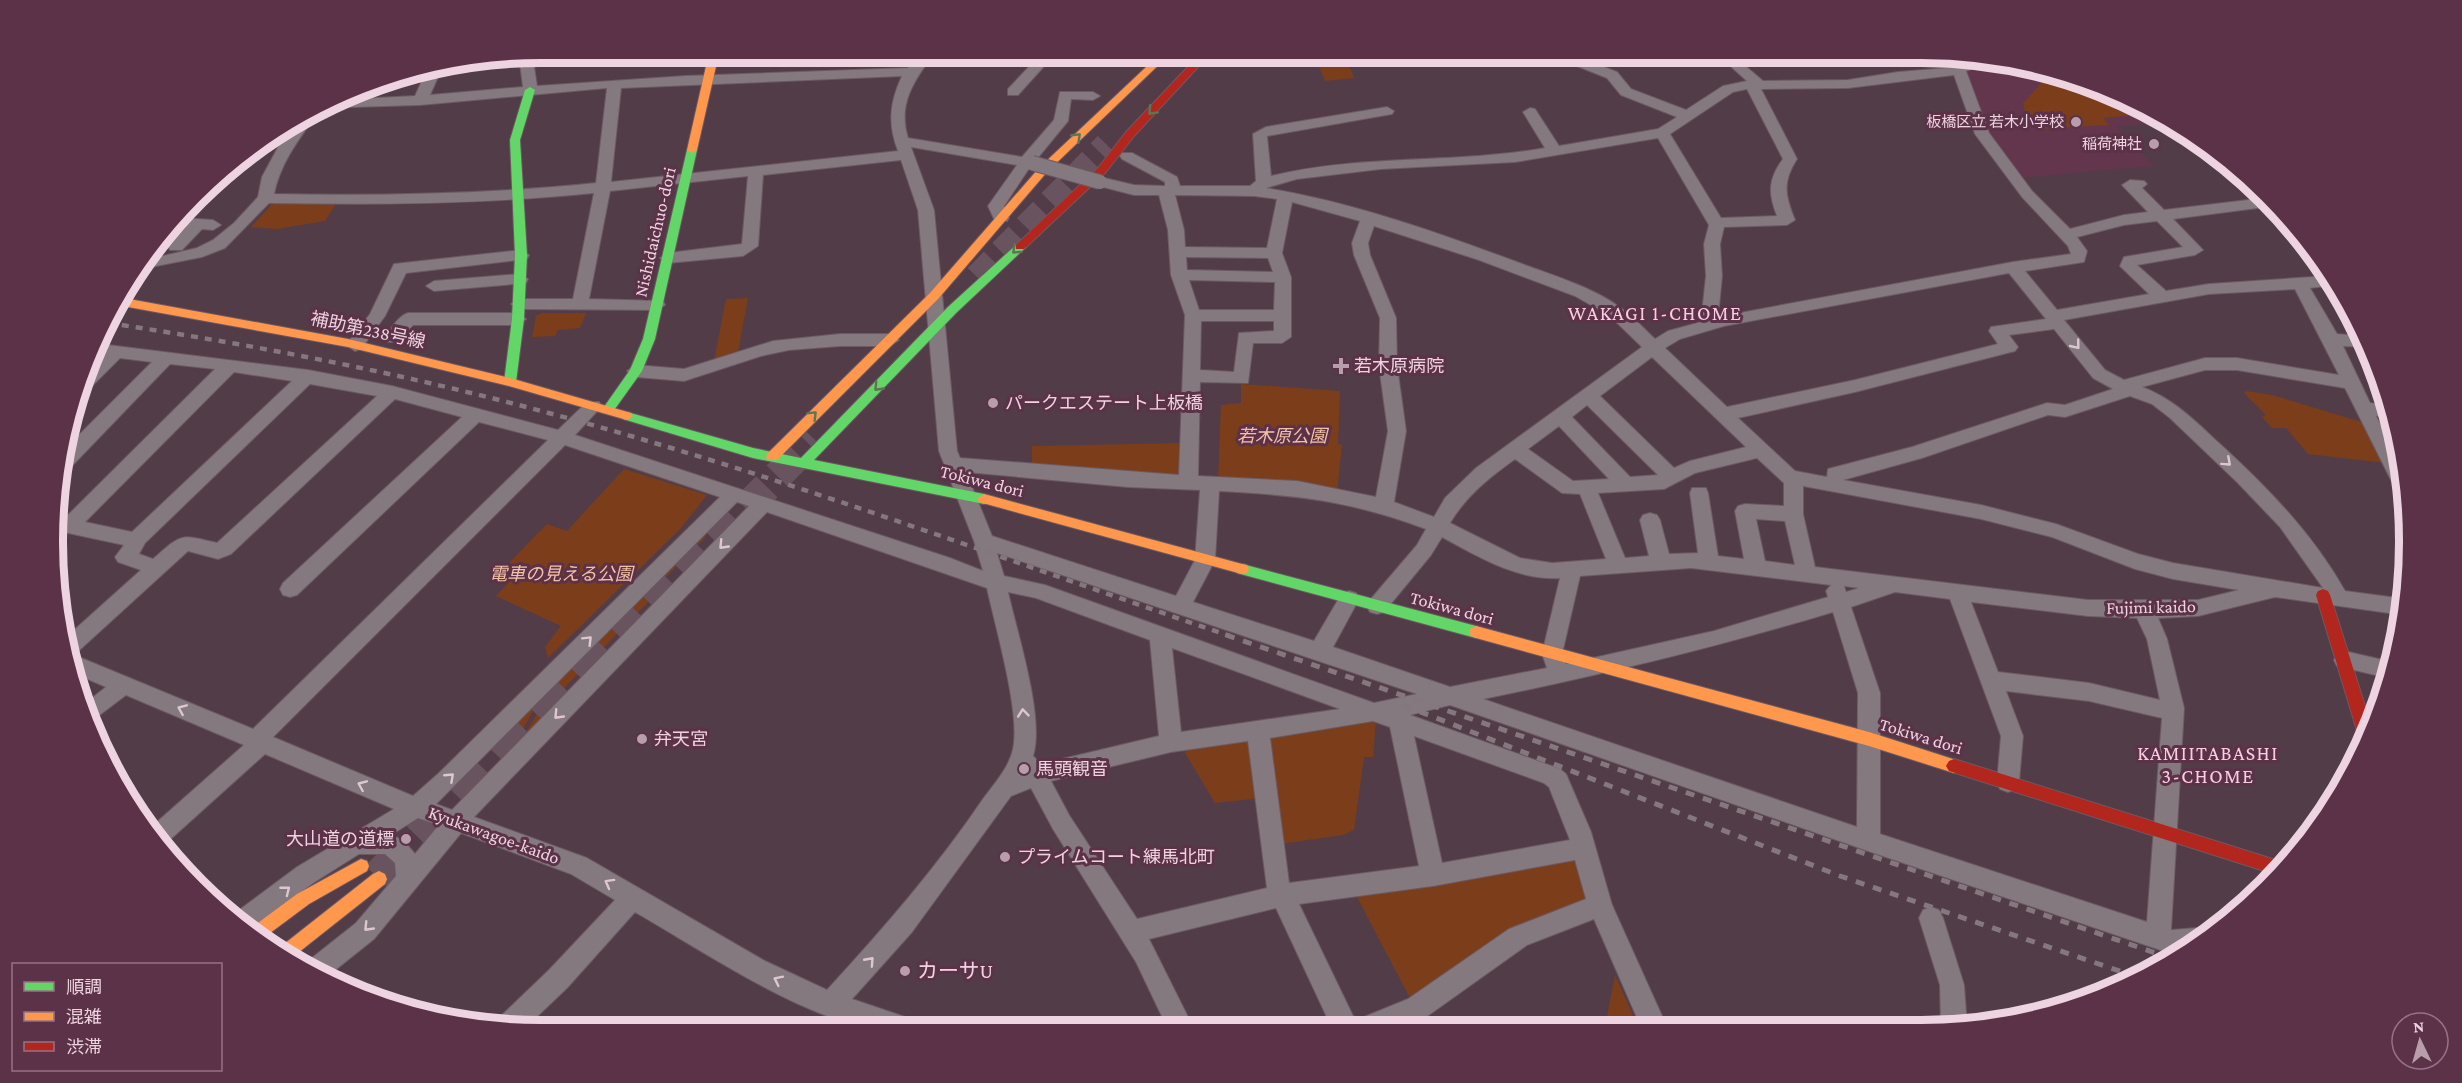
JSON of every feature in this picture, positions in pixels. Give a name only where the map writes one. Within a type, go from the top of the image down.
[{"type":"street","points":[[510,382],[519,311],[521,255],[515,140],[530,90],[527,63]]},
{"type":"street","name":"Nishidaichuo-dori","points":[[601,407],[636,371],[649,339],[711,63]]},
{"type":"street","points":[[831,1004],[903,924],[1006,788],[1020,766],[1025,747],[1024,711],[995,580],[967,494],[948,451],[926,210],[921,190],[897,135],[899,102],[909,72],[917,63]]},
{"type":"street","points":[[1013,92],[1039,63]]},
{"type":"street","points":[[772,457],[934,296],[1043,170],[1155,63]]},
{"type":"street","points":[[1090,140],[1184,63]]},
{"type":"street","points":[[1106,144],[1186,63]]},
{"type":"street","points":[[803,464],[935,327],[1102,170],[1188,63]]},
{"type":"street","points":[[1583,63],[1612,75],[1626,92],[1688,116]]},
{"type":"street","points":[[1716,224],[1787,220],[1775,192],[1780,176],[1790,159],[1756,85],[1733,63]]},
{"type":"street","points":[[1377,606],[1424,550],[1452,503],[1466,488],[1515,449],[1654,347],[1674,335],[1710,324],[2013,267],[2078,258],[2079,251],[2027,194],[1982,134],[1958,70],[1951,64]]},
{"type":"street","points":[[265,198],[366,200],[518,196],[756,170],[902,148],[1029,162],[1134,190],[1169,191],[1259,186],[1335,169],[1486,160],[1555,152],[1662,133],[1728,89],[1756,85],[1848,84],[1898,76],[1937,75],[1969,66]]},
{"type":"street","points":[[347,104],[420,101],[530,90],[708,78],[909,72]]},
{"type":"street","points":[[420,101],[431,76]]},
{"type":"street","points":[[580,304],[603,187],[614,84]]},
{"type":"street","points":[[1001,218],[996,206],[1061,121],[1065,95],[1093,96]]},
{"type":"street","points":[[1259,186],[1260,134],[1266,131],[1387,111]]},
{"type":"street","points":[[1530,112],[1555,152]]},
{"type":"street","points":[[153,263],[195,254],[219,244],[265,198],[270,177],[288,141],[296,131]]},
{"type":"street","points":[[1662,133],[1716,224],[1712,244],[1714,276],[1710,324]]},
{"type":"street","points":[[1127,156],[1172,180],[1169,191],[1176,230],[1179,275],[1194,315],[1188,483]]},
{"type":"street","points":[[668,258],[743,251],[750,246],[756,170]]},
{"type":"street","points":[[2139,184],[2130,185],[2194,250],[2130,261],[2128,266],[2162,297]]},
{"type":"street","points":[[1259,186],[1285,196],[1320,203],[1485,255],[1581,292],[1616,312],[1789,477],[1840,483],[1981,512],[2056,531],[2135,561],[2173,571],[2275,589]]},
{"type":"street","points":[[1191,375],[1242,379],[1245,337],[1282,337],[1283,277],[1274,253],[1285,196]]},
{"type":"street","points":[[2066,235],[2161,214],[2259,203]]},
{"type":"street","points":[[1369,218],[1360,243],[1362,255],[1388,318],[1388,366],[1397,431],[1384,506]]},
{"type":"street","points":[[176,246],[205,224],[185,222]]},
{"type":"street","points":[[1177,252],[1274,253]]},
{"type":"street","points":[[355,345],[377,316],[400,268],[521,255]]},
{"type":"street","points":[[2013,267],[2099,374],[2107,380],[2158,400],[2176,414],[2275,508],[2315,559],[2331,596],[2344,660],[2363,725]]},
{"type":"street","points":[[954,273],[966,269],[975,270],[981,277],[978,285]]},
{"type":"street","points":[[1179,275],[1283,277]]},
{"type":"street","points":[[434,286],[520,279]]},
{"type":"street","points":[[1725,414],[1855,386],[2008,347],[1997,331],[2162,297],[2209,290],[2322,282]]},
{"type":"street","points":[[2300,284],[2333,339],[2364,409],[2393,465]]},
{"type":"street","name":"補助第238号線","points":[[127,303],[355,345],[510,382],[601,407]]},
{"type":"street","points":[[394,338],[408,319],[580,304],[657,305]]},
{"type":"street","points":[[1194,315],[1282,316]]},
{"type":"street","points":[[636,371],[673,376],[696,372],[757,351],[780,346],[841,339],[890,340]]},
{"type":"street","points":[[2333,339],[2355,341]]},
{"type":"street","points":[[102,350],[230,364],[308,376],[392,392],[561,437],[943,563],[966,575],[1038,591],[1391,713],[1552,776],[1558,781],[1584,848],[1600,905],[1651,1020]]},
{"type":"street","points":[[93,375],[116,352]]},
{"type":"street","points":[[71,455],[167,357]]},
{"type":"street","points":[[64,522],[230,364]]},
{"type":"street","points":[[1840,483],[1835,474],[1915,453],[2047,409],[2064,411],[2205,364],[2237,364],[2353,383]]},
{"type":"street","points":[[156,568],[125,557],[135,546],[136,540],[308,376]]},
{"type":"street","points":[[74,643],[184,543],[218,551],[224,549],[392,392]]},
{"type":"street","points":[[1588,396],[1672,478]]},
{"type":"street","points":[[162,833],[259,742],[561,437],[601,407]]},
{"type":"street","name":"Tokiwa dori","points":[[601,407],[772,457],[967,494],[1377,606],[1555,664]]},
{"type":"street","points":[[2364,409],[2381,410]]},
{"type":"street","points":[[290,590],[476,414]]},
{"type":"street","points":[[1560,416],[1625,484]]},
{"type":"street","points":[[1515,449],[1569,488],[1664,482],[1690,468],[1762,450]]},
{"type":"street","name":"Fujimi kaido","points":[[954,465],[1188,483],[1297,488],[1384,506],[1438,526],[1492,555],[1518,565],[1552,571],[1691,560],[2088,608],[2144,610],[2198,608],[2275,589],[2395,606]]},
{"type":"street","points":[[1794,478],[1793,514],[1807,574]]},
{"type":"street","points":[[1181,606],[1205,560],[1210,484]]},
{"type":"street","points":[[1586,487],[1618,566]]},
{"type":"street","points":[[1699,493],[1709,562]]},
{"type":"street","points":[[262,929],[303,899],[416,807],[500,729],[734,494]]},
{"type":"street","points":[[321,966],[365,931],[407,884],[455,821],[764,503]]},
{"type":"street","points":[[1756,568],[1745,511],[1793,514]]},
{"type":"street","points":[[1650,520],[1661,562]]},
{"type":"street","points":[[64,524],[136,540]]},
{"type":"street","points":[[984,541],[1318,651],[1868,841],[2174,943],[2181,942]]},
{"type":"street","points":[[1555,664],[1572,570]]},
{"type":"street","points":[[1832,577],[1869,693],[1868,841]]},
{"type":"street","points":[[1006,788],[1036,775],[1172,743],[1391,713],[1555,664],[1598,667],[1714,639],[1895,586]]},
{"type":"street","points":[[1958,593],[2012,736],[2008,782]]},
{"type":"street","points":[[1318,651],[1341,616],[1349,599]]},
{"type":"street","points":[[2144,610],[2157,639],[2173,712],[2158,937]]},
{"type":"street","points":[[1160,635],[1172,743]]},
{"type":"street","points":[[2344,660],[2382,668]]},
{"type":"street","name":"Kyukawagoe-kaido","points":[[79,666],[416,807],[579,866],[756,969],[831,1004],[878,1020]]},
{"type":"street","name":"Tokiwa dori","points":[[1598,667],[1869,739],[2272,866]]},
{"type":"street","points":[[1990,680],[2089,692],[2173,712]]},
{"type":"street","points":[[93,709],[123,685]]},
{"type":"street","points":[[1391,713],[1433,875]]},
{"type":"street","points":[[1258,730],[1276,882],[1346,1020]]},
{"type":"street","points":[[1025,747],[1036,775],[1061,822],[1131,932],[1164,990],[1177,1020]]},
{"type":"street","points":[[273,937],[372,842],[403,852],[410,870],[407,884]]},
{"type":"street","points":[[1131,932],[1282,895],[1433,875],[1584,848]]},
{"type":"street","points":[[247,919],[306,875],[356,856]]},
{"type":"street","points":[[290,948],[379,879],[346,925]]},
{"type":"street","points":[[516,1019],[558,979],[634,896]]},
{"type":"street","points":[[1377,1020],[1417,1008],[1518,937],[1600,905]]},
{"type":"street","points":[[1931,918],[1952,985],[1954,1019]]},
{"type":"shaded area","name":"板橋区立 若木小学校","points":[[1983,67],[2044,79],[2104,99],[2132,112],[2154,124],[2117,126],[2153,166],[2018,178],[1987,135],[1965,74],[1967,70]]},
{"type":"green space","points":[[1318,63],[1374,64],[1349,66],[1354,78],[1325,81]]},
{"type":"green space","points":[[2045,79],[2104,99],[2137,115],[2103,118],[2109,125],[2042,129],[2028,125],[2023,103]]},
{"type":"green space","points":[[278,203],[336,204],[325,221],[277,229],[251,227],[271,205]]},
{"type":"green space","points":[[748,298],[738,352],[714,361],[726,299]]},
{"type":"green space","points":[[542,313],[586,313],[580,328],[558,330],[555,336],[532,337],[536,316]]},
{"type":"green space","name":"若木原公園","points":[[1241,384],[1340,391],[1338,444],[1342,445],[1337,492],[1218,482],[1221,405],[1241,403]]},
{"type":"green space","points":[[2246,391],[2272,395],[2365,423],[2386,463],[2308,454],[2286,428],[2272,428],[2262,417],[2266,415],[2244,393]]},
{"type":"green space","points":[[1185,443],[1184,479],[1032,466],[1032,446]]},
{"type":"green space","name":"電車の見える公園","points":[[624,469],[707,495],[681,528],[548,658],[545,647],[561,626],[496,596],[518,572],[505,567],[547,524],[567,531]]},
{"type":"green space","points":[[700,534],[706,537],[649,594],[653,597],[562,690],[535,707],[522,731],[494,753],[490,750],[454,786]]},
{"type":"green space","points":[[581,678],[473,793],[469,792],[504,758],[500,755],[502,751],[525,734],[540,708],[563,695]]},
{"type":"green space","points":[[1376,718],[1373,757],[1364,757],[1354,830],[1343,835],[1280,844],[1264,740],[1271,734]]},
{"type":"green space","points":[[1242,738],[1252,743],[1260,798],[1215,803],[1181,746]]},
{"type":"green space","points":[[1577,854],[1589,898],[1412,1002],[1356,895]]},
{"type":"green space","points":[[1615,975],[1635,1020],[1606,1020]]},
{"type":"tunnel","points":[[976,276],[1106,144]]},
{"type":"tunnel","points":[[619,636],[814,439]]},
{"type":"tunnel","points":[[379,879],[620,635]]},
{"type":"railway","points":[[115,324],[328,361],[491,398],[632,436],[804,490],[1230,636]]},
{"type":"railway","points":[[1226,635],[2161,955]]},
{"type":"railway","points":[[1403,705],[1840,876],[2127,973]]},
{"type":"traffic: fast","points":[[510,382],[518,319],[521,255],[515,140],[530,90]]},
{"type":"traffic: fast","points":[[608,410],[636,371],[649,339],[692,150]]},
{"type":"traffic: fast","points":[[803,464],[952,310],[1020,247]]},
{"type":"traffic: fast","points":[[627,416],[753,453],[984,499]]},
{"type":"traffic: fast","points":[[1242,569],[1476,632]]},
{"type":"traffic: slow","points":[[692,150],[712,63]]},
{"type":"traffic: slow","points":[[772,457],[934,296],[1043,170],[1155,63]]},
{"type":"traffic: slow","points":[[127,303],[348,343],[510,382],[627,416]]},
{"type":"traffic: slow","points":[[984,499],[1242,569]]},
{"type":"traffic: slow","points":[[1476,632],[1869,739],[1954,766]]},
{"type":"traffic: slow","points":[[262,929],[303,899],[361,866]]},
{"type":"traffic: slow","points":[[290,948],[379,879]]},
{"type":"traffic: jam","points":[[1020,247],[1102,170],[1130,134],[1197,63]]},
{"type":"traffic: jam","points":[[2323,595],[2363,725]]},
{"type":"traffic: jam","points":[[1954,766],[2272,866]]},
{"type":"place","name":"板橋区立 若木小学校","points":[[2076,122]]},
{"type":"place","name":"稲荷神社","points":[[2154,144]]},
{"type":"place","name":"若木原病院","points":[[1341,366]]},
{"type":"place","name":"パークエステート上板橋","points":[[993,403]]},
{"type":"place","name":"弁天宮","points":[[642,739]]},
{"type":"place","name":"馬頭観音","points":[[1024,769]]},
{"type":"place","name":"大山道の道標","points":[[406,839]]},
{"type":"place","name":"プライムコート練馬北町","points":[[1005,857]]},
{"type":"place","name":"カーサU","points":[[905,971]]},
{"type":"district","name":"WAKAGI 1-CHOME","points":[[1655,313]]},
{"type":"district","name":"KAMIITABASHI 3-CHOME","points":[[2208,764]]}]
